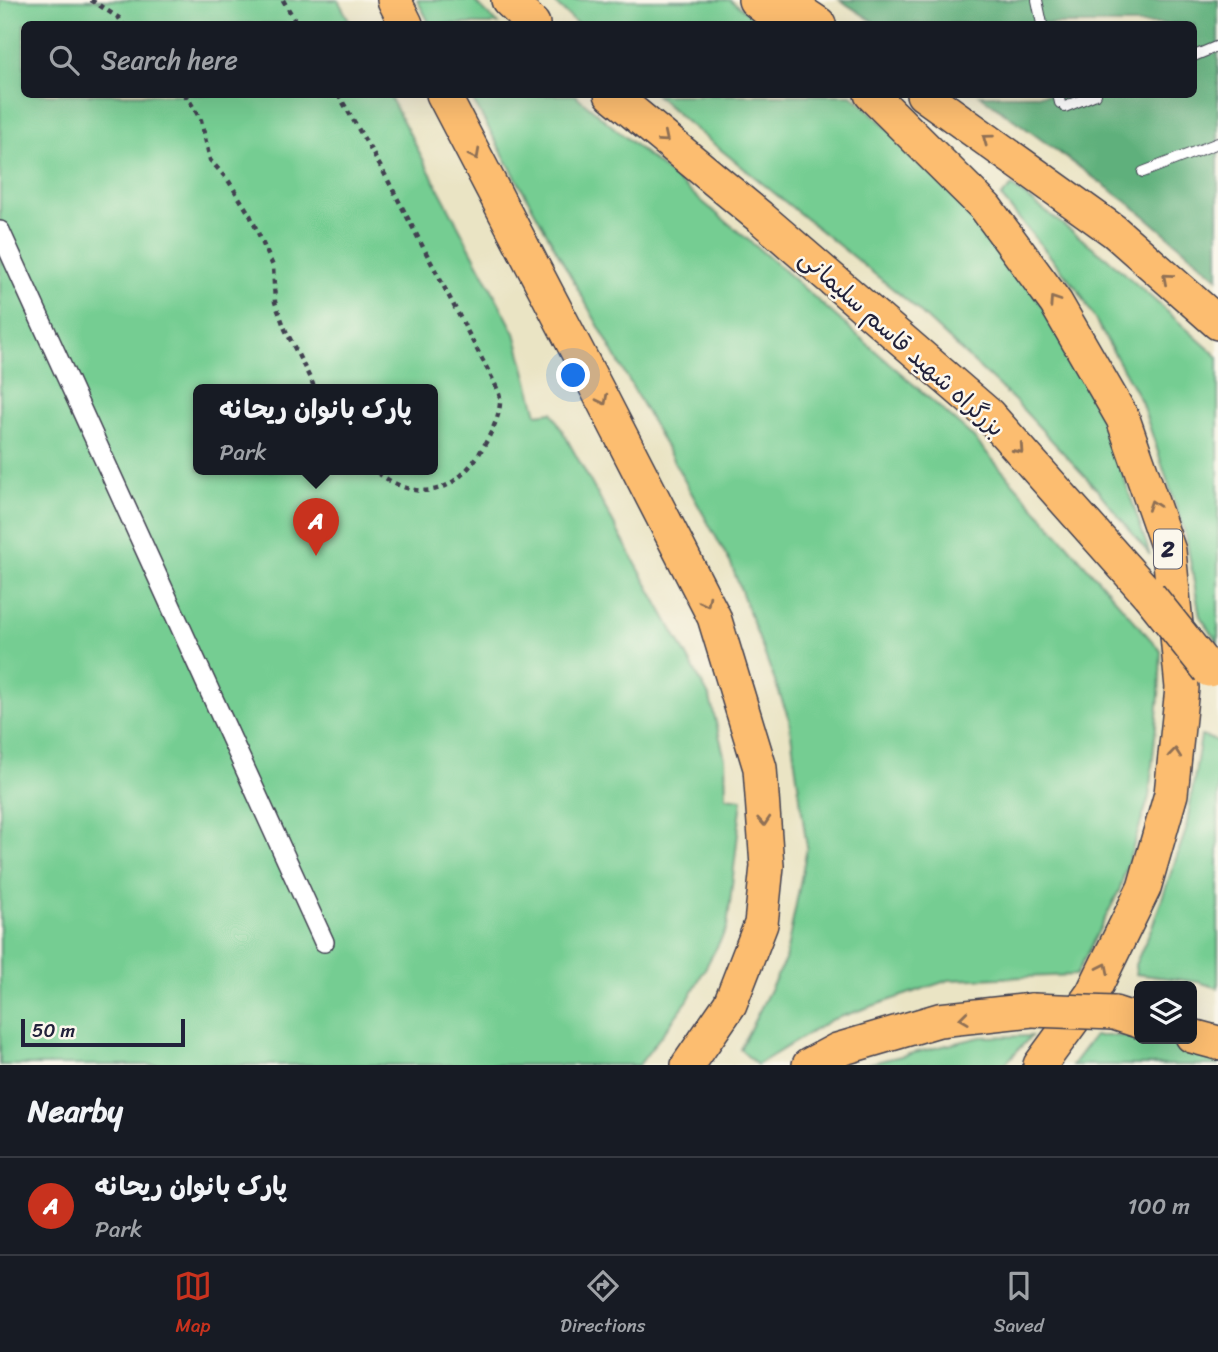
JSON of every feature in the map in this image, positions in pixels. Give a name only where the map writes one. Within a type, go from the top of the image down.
[{"type":"highway","points":[[394,0],[404,21]]},
{"type":"highway","points":[[508,0],[530,21]]},
{"type":"highway","points":[[755,0],[781,21]]},
{"type":"highway","points":[[783,0],[814,21]]},
{"type":"highway","points":[[445,98],[714,617],[760,768],[767,866],[761,924],[730,1004],[688,1065]]},
{"type":"highway","name":"بزرگراه شهید قاسم سلیمانی","points":[[616,98],[760,217],[988,414],[1149,594],[1213,677]]},
{"type":"highway","name":"2","points":[[875,98],[986,208],[1056,303],[1123,419],[1169,551],[1182,688],[1171,794],[1144,888],[1091,993],[1040,1065]]},
{"type":"highway","points":[[929,98],[1114,231],[1218,323]]},
{"type":"highway","points":[[808,1065],[837,1050],[939,1020],[1032,1010],[1126,1017]]},
{"type":"highway","points":[[1197,1037],[1218,1043]]},
{"type":"street","points":[[0,231],[324,942]]},
{"type":"lane","points":[[1037,0],[1041,21]]},
{"type":"lane","points":[[1197,55],[1218,46]]},
{"type":"lane","points":[[1061,102],[1078,98]]},
{"type":"lane","points":[[1143,172],[1218,143]]},
{"type":"path","points":[[91,0],[121,21]]},
{"type":"path","points":[[283,0],[295,21]]},
{"type":"path","points":[[187,98],[201,120],[210,160],[228,180],[250,215],[273,266],[275,302],[285,329],[313,384]]},
{"type":"path","points":[[340,98],[383,171],[500,398],[498,414],[490,435],[480,453],[455,482],[442,488],[424,491],[406,489],[380,475]]},
{"type":"green space","points":[[0,0],[338,0],[349,21],[21,21],[21,98],[391,98],[515,333],[537,414],[552,412],[710,698],[725,759],[726,797],[742,799],[727,928],[688,1000],[639,1065],[0,1065]]},
{"type":"green space","points":[[417,0],[473,0],[495,21],[428,21]]},
{"type":"green space","points":[[552,0],[730,0],[759,21],[574,21]]},
{"type":"green space","points":[[840,0],[1218,0],[1218,278],[1134,207],[984,98],[1197,98],[1197,21],[872,21]]},
{"type":"green space","points":[[472,98],[579,98],[765,254],[971,435],[1161,651],[1149,797],[1119,891],[1076,975],[949,980],[831,1020],[757,1065],[740,1049],[785,960],[807,848],[789,719],[731,564]]},
{"type":"green space","points":[[659,98],[855,98],[864,105],[970,211],[1043,306],[1102,412],[1150,555],[1095,487],[1015,401],[909,302]]},
{"type":"green space","points":[[1012,186],[1107,258],[1218,357],[1218,642],[1200,616],[1186,537],[1141,401],[1079,291],[1001,197]]},
{"type":"green space","points":[[1201,736],[1218,741],[1218,988],[1197,981],[1136,974],[1135,965],[1152,927],[1186,830]]},
{"type":"green space","points":[[1031,1036],[1004,1065],[863,1065],[981,1037]]},
{"type":"green space","points":[[1094,1036],[1132,1036],[1134,1044],[1168,1044],[1218,1055],[1218,1065],[1072,1065]]},
{"type":"place","name":"پارک بانوان ریحانه","points":[[316,556]]}]
